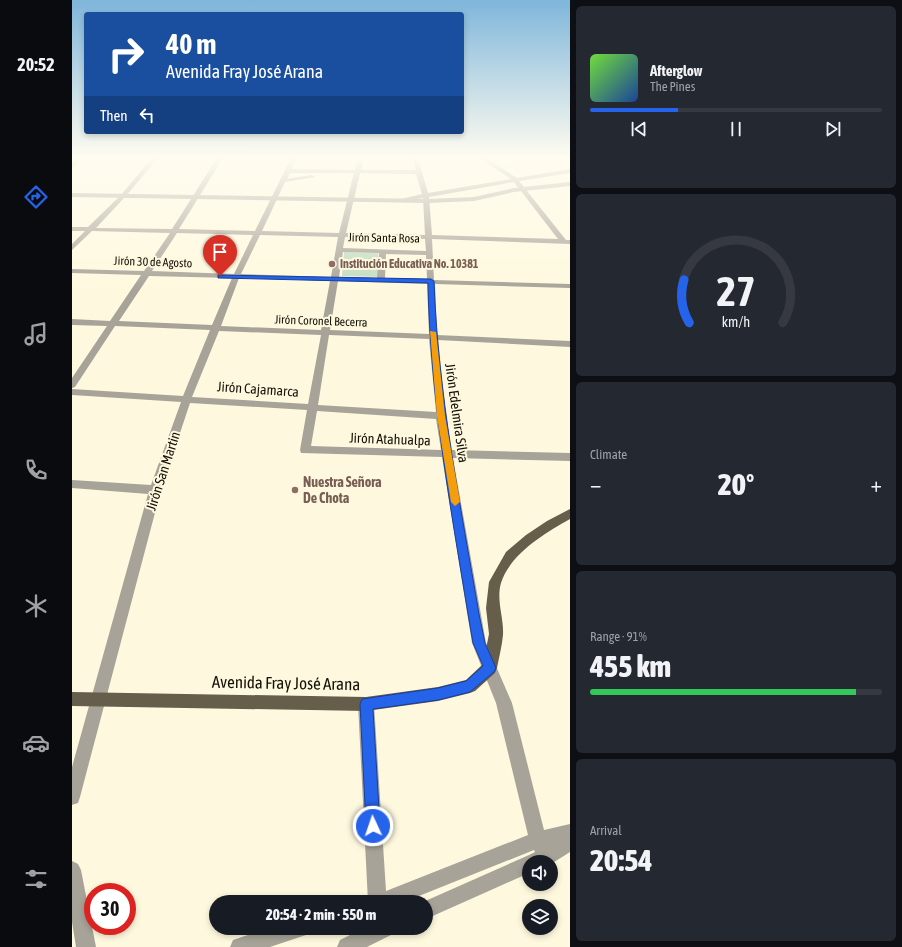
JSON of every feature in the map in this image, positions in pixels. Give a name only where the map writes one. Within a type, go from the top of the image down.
[{"type":"main road","points":[[490,668],[496,634],[493,608],[495,582],[510,556],[530,538],[551,524],[570,514]]},
{"type":"main road","name":"Avenida Fray José Arana","points":[[72,699],[366,704],[438,694],[470,686],[490,668]]},
{"type":"street","points":[[72,248],[117,202]]},
{"type":"street","points":[[72,384],[193,202]]},
{"type":"street","name":"Jirón San Martin","points":[[72,797],[97,700],[156,490],[187,398],[236,277],[273,202]]},
{"type":"street","name":"Jirón Santa Rosa","points":[[304,450],[326,333],[339,250],[351,202]]},
{"type":"street","name":"Jirón Edelmira Silva","points":[[426,202],[433,337],[441,416],[474,621],[479,643],[504,703],[538,840],[540,855]]},
{"type":"street","points":[[534,202],[567,242]]},
{"type":"street","points":[[72,229],[427,236],[567,242]]},
{"type":"street","name":"Jirón Santa Rosa","points":[[339,250],[429,253]]},
{"type":"street","points":[[381,280],[383,252]]},
{"type":"street","name":"Jirón 30 de Agosto","points":[[72,271],[570,286]]},
{"type":"street","name":"Jirón Coronel Becerra","points":[[72,322],[570,344]]},
{"type":"street","name":"Jirón Cajamarca","points":[[72,392],[313,406],[441,416]]},
{"type":"street","name":"Jirón Atahualpa","points":[[304,450],[448,455],[570,457]]},
{"type":"street","points":[[72,484],[156,490]]},
{"type":"street","points":[[366,704],[377,895]]},
{"type":"street","points":[[399,895],[538,840],[570,832]]},
{"type":"street","points":[[548,855],[570,843]]},
{"type":"street","points":[[433,907],[522,867]]},
{"type":"street","points":[[72,870],[86,947]]},
{"type":"street","points":[[240,947],[277,935]]},
{"type":"street","points":[[347,947],[370,935]]},
{"type":"green space","points":[[344,252],[378,253],[379,277],[342,276]]},
{"type":"slow traffic","points":[[433,332],[441,416],[455,502]]},
{"type":"place","name":"Institución Educativa No. 10381","points":[[332,264]]},
{"type":"place","name":"Nuestra Señora De Chota","points":[[295,490]]},
{"type":"route","points":[[220,276],[431,281],[433,337],[441,416],[473,614],[479,643],[490,668],[470,686],[438,694],[366,704],[373,826]]}]
